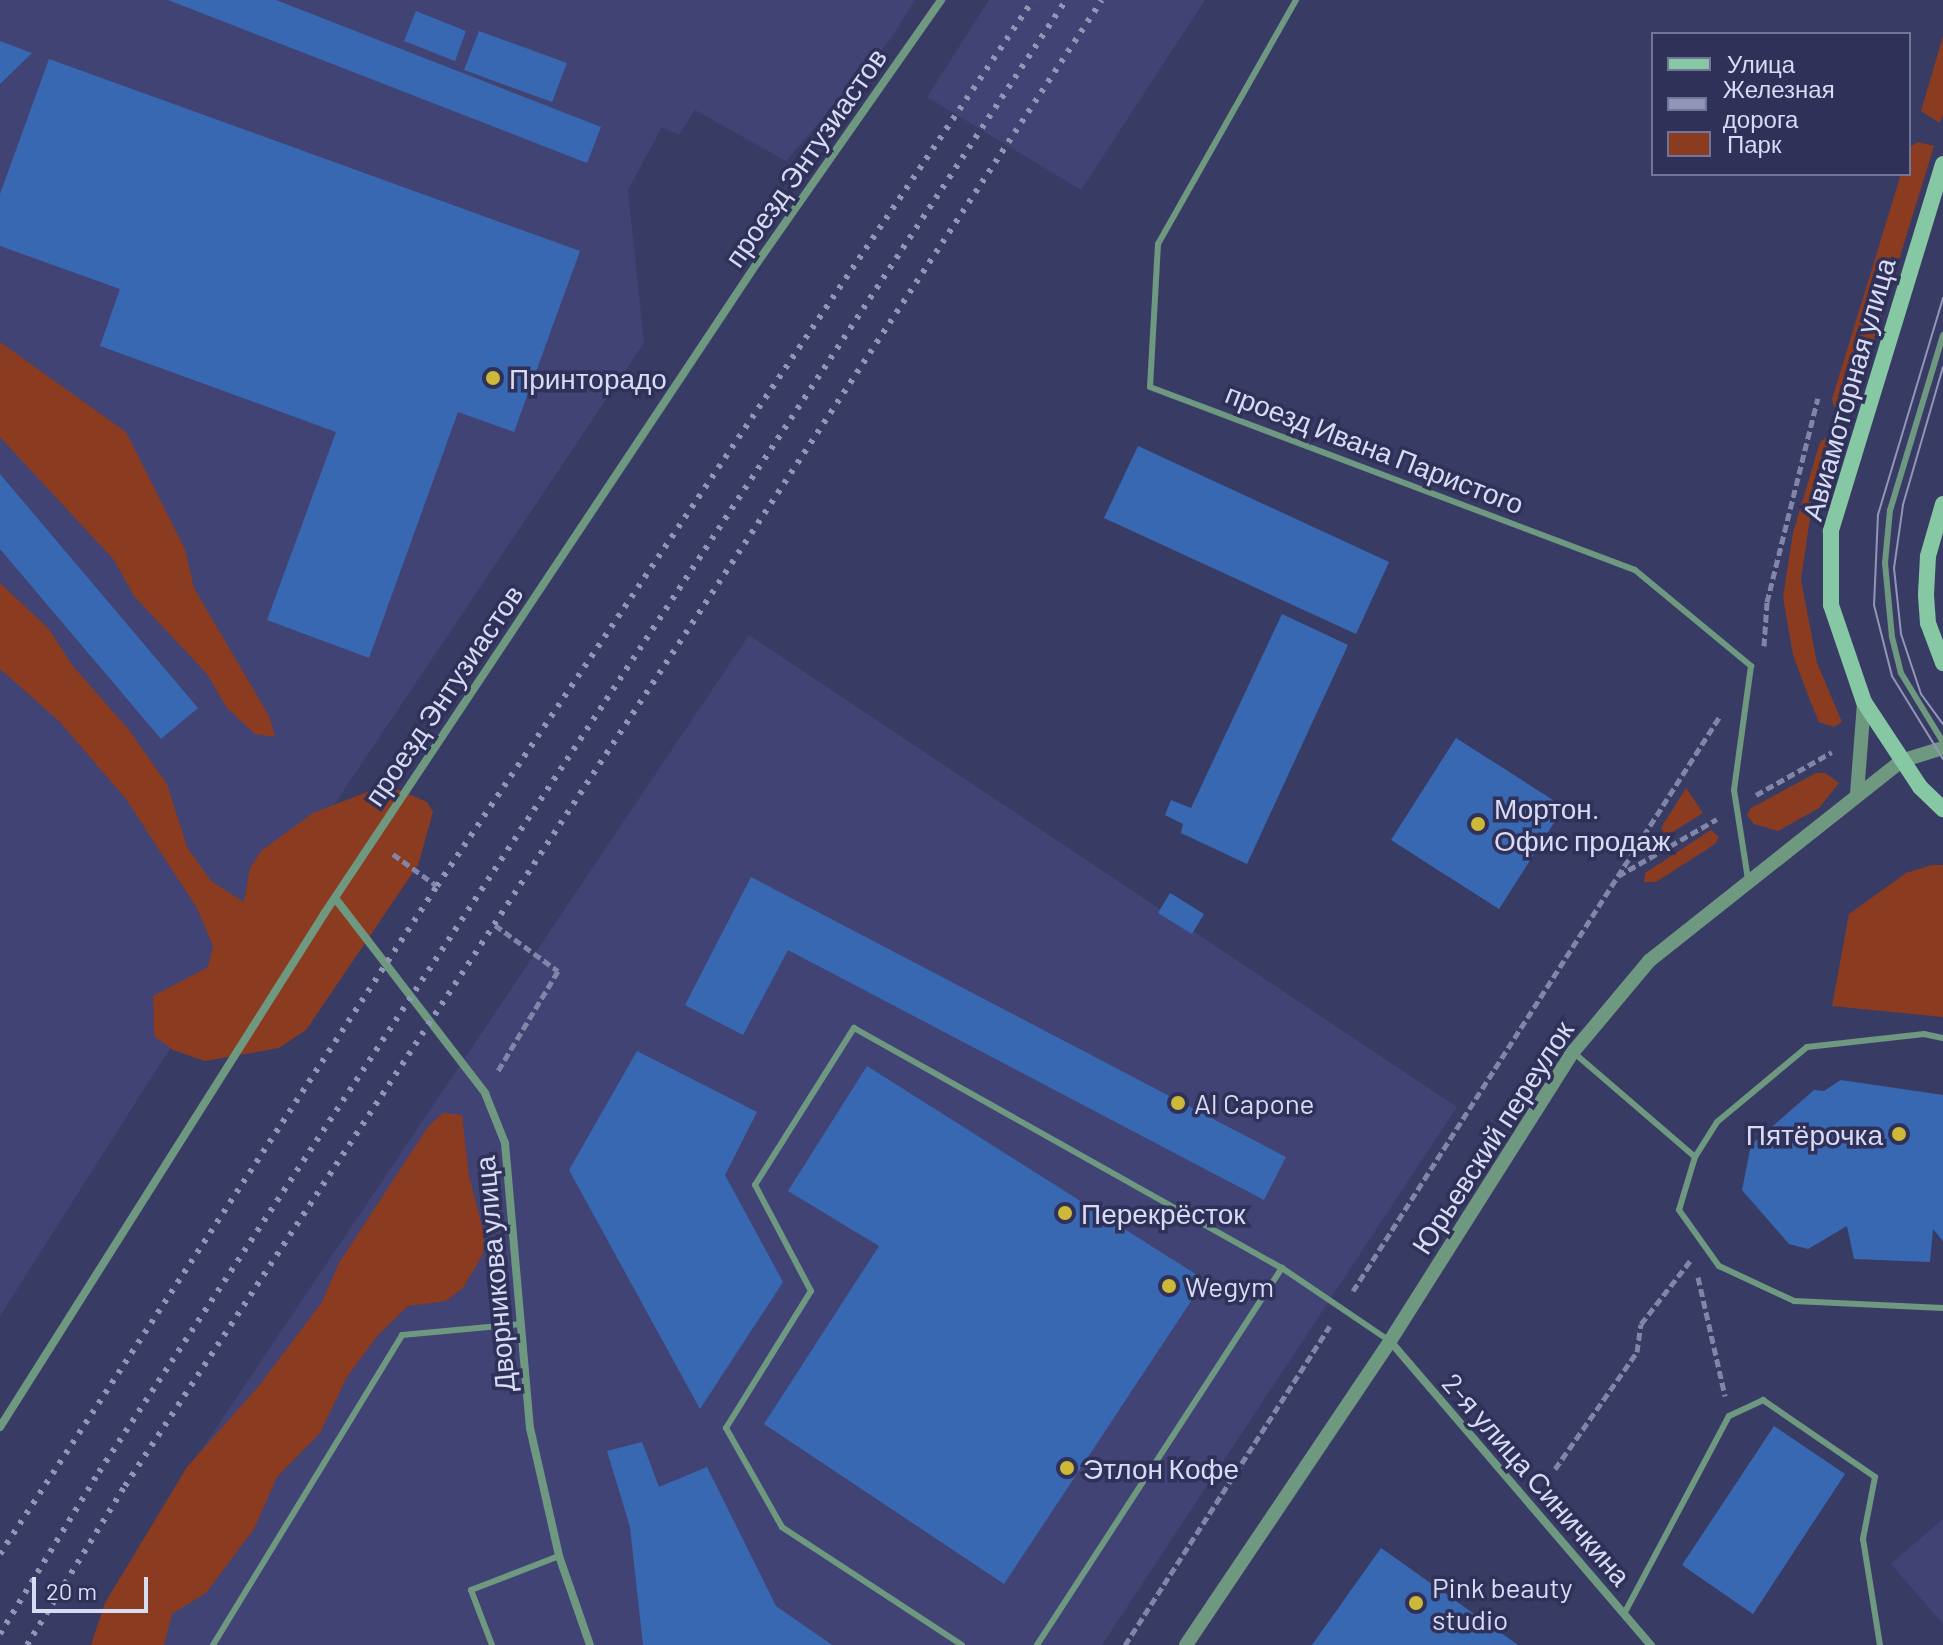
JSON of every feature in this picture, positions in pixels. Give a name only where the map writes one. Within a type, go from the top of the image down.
[{"type":"main road","name":"Авиамоторная улица","points":[[1943,164],[1831,531],[1831,605],[1864,702],[1901,761],[1943,809]]},
{"type":"main road","points":[[1943,504],[1928,556],[1926,595],[1928,623],[1943,663]]},
{"type":"street","name":"проезд Энтузиастов","points":[[0,1427],[373,840],[757,263],[941,0]]},
{"type":"street","points":[[1857,794],[1864,702]]},
{"type":"street","points":[[1857,794],[1901,761],[1943,748]]},
{"type":"street","name":"Юрьевский переулок","points":[[1186,1645],[1390,1341],[1573,1052],[1649,961],[1857,794]]},
{"type":"street","name":"Дворникова улица","points":[[335,898],[485,1093],[505,1143],[530,1428],[559,1556],[590,1645]]},
{"type":"street","name":"2-я улица Синичкина","points":[[1390,1341],[1651,1645]]},
{"type":"lane","name":"проезд Ивана Паристого","points":[[1296,0],[1158,244],[1150,387],[1635,570],[1751,666]]},
{"type":"lane","points":[[1943,335],[1890,510],[1885,563],[1888,614],[1901,673],[1943,742]]},
{"type":"lane","points":[[1749,882],[1734,790],[1751,666]]},
{"type":"lane","points":[[962,1645],[782,1527],[726,1428],[811,1291],[755,1185],[854,1028],[1282,1268],[1390,1341]]},
{"type":"lane","points":[[1943,1038],[1924,1034],[1807,1047],[1717,1122],[1695,1157],[1679,1210],[1719,1266],[1794,1301],[1943,1308]]},
{"type":"lane","points":[[1573,1052],[1695,1157]]},
{"type":"lane","points":[[1037,1645],[1282,1268]]},
{"type":"lane","points":[[213,1645],[402,1335],[521,1324]]},
{"type":"lane","points":[[1624,1614],[1729,1416],[1763,1400],[1875,1477],[1863,1539],[1880,1645]]},
{"type":"lane","points":[[492,1645],[471,1590],[559,1556]]},
{"type":"path","points":[[1125,1645],[1767,641],[1767,602],[1818,398]]},
{"type":"path","points":[[373,840],[437,886]]},
{"type":"path","points":[[485,1093],[558,971],[495,925]]},
{"type":"path","points":[[1555,1469],[1637,1352],[1641,1324],[1704,1244]]},
{"type":"path","points":[[1693,1256],[1729,1416]]},
{"type":"shaded area","points":[[0,0],[915,0],[890,40],[786,161],[695,110],[679,135],[662,127],[628,190],[644,343],[160,1064],[0,1316]]},
{"type":"shaded area","points":[[989,0],[1205,0],[1081,190],[927,97]]},
{"type":"shaded area","points":[[749,635],[1457,1107],[1102,1645],[99,1645],[186,1473]]},
{"type":"shaded area","points":[[1943,1519],[1943,1624],[1891,1564]]},
{"type":"green space","points":[[1943,36],[1943,115],[1940,123],[1921,111]]},
{"type":"green space","points":[[1918,142],[1934,146],[1851,416],[1835,410],[1832,399],[1900,176],[1911,176],[1911,146]]},
{"type":"green space","points":[[0,342],[126,432],[185,549],[194,588],[269,716],[275,737],[255,734],[227,708],[207,674],[134,596],[114,560],[0,437]]},
{"type":"green space","points":[[1829,435],[1844,439],[1810,518],[1801,580],[1817,663],[1842,722],[1834,727],[1819,722],[1809,698],[1793,655],[1783,597],[1793,533],[1820,442]]},
{"type":"green space","points":[[0,583],[49,629],[72,665],[129,730],[167,784],[187,847],[211,881],[244,902],[250,868],[261,851],[313,813],[375,789],[397,789],[427,802],[433,812],[418,865],[306,1030],[279,1048],[205,1061],[173,1050],[154,1036],[153,996],[208,967],[213,946],[197,908],[126,799],[59,721],[0,669]]},
{"type":"green space","points":[[1816,773],[1825,773],[1839,783],[1819,808],[1778,831],[1754,824],[1747,815],[1751,808]]},
{"type":"green space","points":[[1686,788],[1703,813],[1666,836],[1661,828]]},
{"type":"green space","points":[[1711,830],[1719,837],[1715,844],[1656,882],[1644,882],[1645,873]]},
{"type":"green space","points":[[1943,865],[1943,1017],[1832,1006],[1849,914],[1906,873]]},
{"type":"green space","points":[[443,1113],[462,1115],[469,1176],[484,1234],[483,1254],[463,1288],[446,1301],[408,1306],[378,1335],[347,1377],[320,1433],[277,1477],[254,1529],[206,1593],[172,1614],[164,1645],[91,1645],[105,1603],[187,1467],[258,1387],[322,1302],[339,1263],[428,1127]]},
{"type":"building","points":[[168,0],[276,0],[601,127],[587,163]]},
{"type":"building","points":[[416,11],[466,31],[455,61],[404,41]]},
{"type":"building","points":[[479,31],[567,63],[552,102],[464,70]]},
{"type":"building","points":[[0,41],[32,53],[0,84]]},
{"type":"building","points":[[49,59],[580,251],[514,432],[458,412],[369,658],[267,620],[336,432],[100,346],[120,289],[0,246],[0,194]]},
{"type":"building","points":[[1138,446],[1389,562],[1356,634],[1104,518]]},
{"type":"building","points":[[0,474],[198,708],[161,739],[0,549]]},
{"type":"building","points":[[1282,614],[1348,645],[1247,864],[1181,833],[1183,824],[1165,815],[1171,800],[1191,808]]},
{"type":"building","name":"Мортон. Офис продаж","points":[[1456,738],[1564,807],[1499,909],[1391,840]]},
{"type":"building","points":[[751,877],[1286,1157],[1264,1200],[788,950],[743,1035],[685,1005]]},
{"type":"building","points":[[1170,893],[1204,914],[1192,934],[1158,913]]},
{"type":"building","points":[[637,1051],[757,1112],[725,1175],[783,1282],[700,1409],[569,1170]]},
{"type":"building","points":[[867,1066],[1205,1280],[1004,1584],[764,1424],[879,1246],[788,1191]]},
{"type":"building","points":[[1841,1080],[1943,1095],[1943,1241],[1933,1229],[1930,1262],[1854,1259],[1847,1226],[1808,1249],[1789,1244],[1742,1190],[1751,1145],[1814,1090],[1824,1091]]},
{"type":"building","points":[[1774,1426],[1845,1474],[1753,1614],[1682,1565]]},
{"type":"building","points":[[642,1442],[659,1487],[707,1467],[776,1606],[832,1645],[643,1645],[630,1527],[607,1451]]},
{"type":"building","points":[[1381,1548],[1518,1645],[1312,1645]]},
{"type":"tram line","points":[[1943,298],[1878,514],[1874,605],[1892,676],[1943,759]]},
{"type":"tram line","points":[[1943,367],[1903,505],[1894,568],[1901,634],[1921,694],[1943,724]]},
{"type":"railway","points":[[0,1554],[437,886],[1033,0]]},
{"type":"railway","points":[[0,1634],[99,1472],[1066,0]]},
{"type":"railway","points":[[27,1645],[125,1486],[1102,0]]},
{"type":"place","name":"Принторадо","points":[[493,378]]},
{"type":"place","name":"Мортон. Офис продаж","points":[[1478,824]]},
{"type":"place","name":"Al Capone","points":[[1178,1103]]},
{"type":"place","name":"Пятёрочка","points":[[1899,1134]]},
{"type":"place","name":"Перекрёсток","points":[[1065,1213]]},
{"type":"place","name":"Wegym","points":[[1169,1286]]},
{"type":"place","name":"Этлон Кофе","points":[[1067,1468]]},
{"type":"place","name":"Pink beauty studio","points":[[1416,1603]]}]
